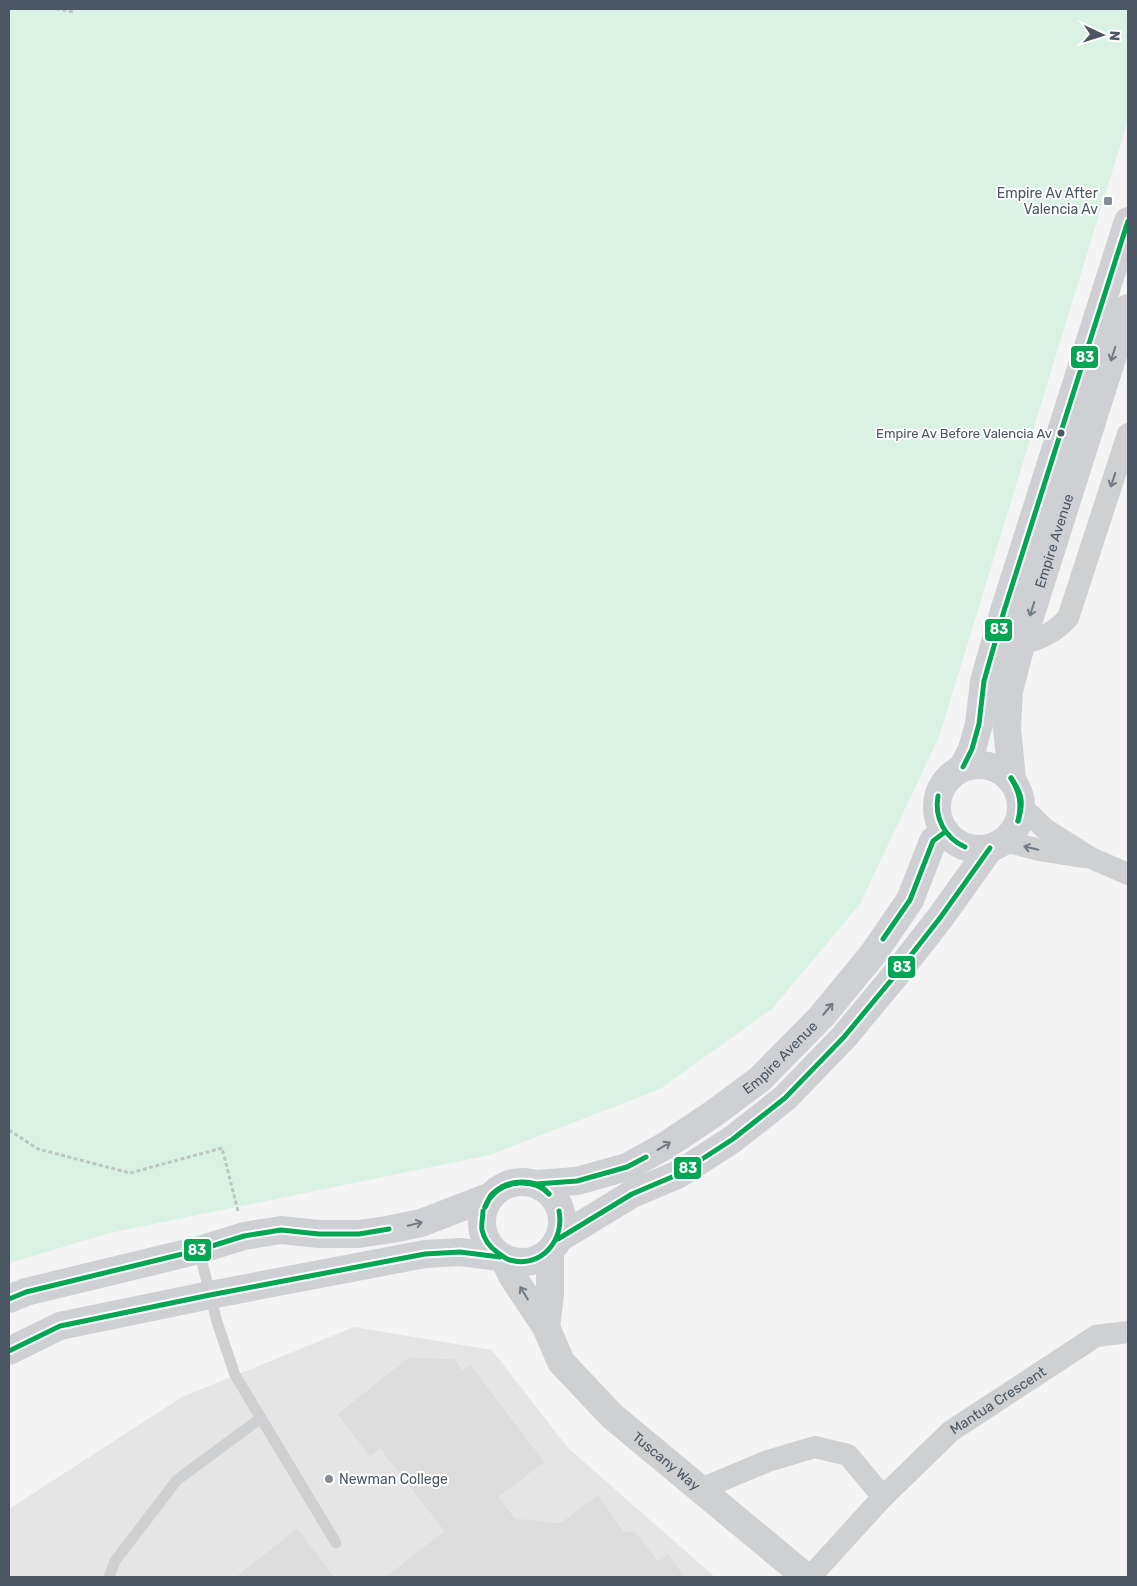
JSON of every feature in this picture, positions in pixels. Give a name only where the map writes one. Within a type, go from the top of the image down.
[{"type":"main road","name":"Empire Avenue","points":[[963,767],[972,749],[979,724],[984,682],[1004,611],[1128,221]]},
{"type":"main road","name":"Empire Avenue","points":[[1012,779],[1007,728],[1009,691],[1021,645],[1128,308]]},
{"type":"main road","points":[[9,1351],[60,1326],[424,1254],[460,1252],[520,1262],[536,1260],[554,1245],[632,1194],[679,1174],[734,1139],[785,1098],[844,1037],[893,978],[997,845],[1014,832],[1020,820],[1022,807],[1018,787],[1012,779],[998,768],[981,764],[963,767],[952,774],[944,783],[938,795],[937,808],[939,820],[945,832],[954,841],[965,847],[977,850],[997,845]]},
{"type":"main road","name":"Empire Avenue","points":[[536,1184],[577,1181],[627,1167],[665,1146],[760,1079],[822,1016],[873,954],[910,900],[934,841],[945,832]]},
{"type":"main road","points":[[502,1258],[488,1244],[482,1228],[483,1210],[491,1196],[500,1188],[512,1183],[536,1184],[547,1191],[555,1201],[561,1213],[562,1226],[554,1245]]},
{"type":"main road","points":[[9,1299],[26,1292],[199,1250],[244,1236],[280,1230],[319,1234],[359,1234],[392,1229],[420,1222],[491,1196]]},
{"type":"street","points":[[1021,645],[1057,630],[1068,618],[1128,434]]},
{"type":"street","points":[[1022,807],[1045,829],[1091,858],[1128,874]]},
{"type":"street","points":[[997,845],[1091,858]]},
{"type":"street","points":[[546,1327],[554,1245]]},
{"type":"street","name":"Tuscany Way","points":[[502,1258],[546,1327],[561,1362],[612,1416],[806,1577]]},
{"type":"street","name":"Mantua Crescent","points":[[810,1577],[883,1497],[951,1431],[1096,1336],[1128,1332]]},
{"type":"street","points":[[700,1489],[768,1461],[815,1447],[848,1455],[883,1497]]},
{"type":"lane","points":[[199,1250],[217,1322],[235,1375],[336,1543]]},
{"type":"lane","points":[[109,1577],[115,1561],[177,1480],[261,1418]]},
{"type":"path","points":[[56,9],[75,12]]},
{"type":"path","points":[[9,1130],[38,1149],[130,1173],[222,1148],[237,1206]]},
{"type":"shaded area","name":"Newman College","points":[[354,1327],[492,1350],[568,1448],[715,1577],[9,1577],[9,1509],[182,1397]]},
{"type":"green space","points":[[9,9],[1128,9],[1128,120],[939,737],[860,904],[772,1009],[660,1089],[490,1155],[110,1233],[9,1263]]},
{"type":"building","points":[[409,1357],[455,1359],[463,1370],[470,1364],[545,1462],[499,1497],[515,1518],[560,1523],[598,1495],[624,1531],[635,1531],[658,1561],[668,1554],[685,1577],[385,1577],[444,1531],[380,1449],[370,1457],[337,1414]]},
{"type":"building","points":[[297,1528],[335,1577],[235,1577]]},
{"type":"transit line","name":"83","points":[[963,767],[972,749],[979,724],[984,681],[1004,611],[1128,221]]},
{"type":"transit line","name":"83","points":[[1011,778],[1021,798],[1018,821]]},
{"type":"transit line","name":"83","points":[[1011,778],[1019,799],[1018,821]]},
{"type":"transit line","name":"83","points":[[938,796],[938,812],[942,826],[952,838],[965,847]]},
{"type":"transit line","name":"83","points":[[883,939],[910,900],[933,841],[945,832]]},
{"type":"transit line","name":"83","points":[[558,1239],[632,1194],[679,1174],[733,1139],[785,1098],[844,1037],[893,978],[940,918],[990,848]]},
{"type":"transit line","name":"83","points":[[536,1184],[577,1181],[627,1167],[646,1157]]},
{"type":"transit line","name":"83","points":[[485,1207],[492,1194],[505,1185],[513,1183],[521,1182],[537,1185],[549,1194]]},
{"type":"transit line","name":"83","points":[[485,1207],[497,1191],[512,1184],[528,1183],[536,1185],[549,1194]]},
{"type":"transit line","name":"83","points":[[483,1211],[482,1230],[488,1243],[505,1258],[521,1262],[541,1256],[554,1242],[560,1222],[559,1211]]},
{"type":"transit line","name":"83","points":[[9,1299],[26,1292],[199,1250],[244,1236],[281,1230],[319,1234],[359,1234],[389,1229]]},
{"type":"transit line","name":"83","points":[[9,1351],[60,1326],[210,1295],[425,1254],[460,1252],[500,1257]]},
{"type":"place","name":"Empire Av After Valencia Av","points":[[1108,201]]},
{"type":"place","name":"Empire Av Before Valencia Av","points":[[1061,433]]},
{"type":"place","name":"Newman College","points":[[329,1479]]}]
